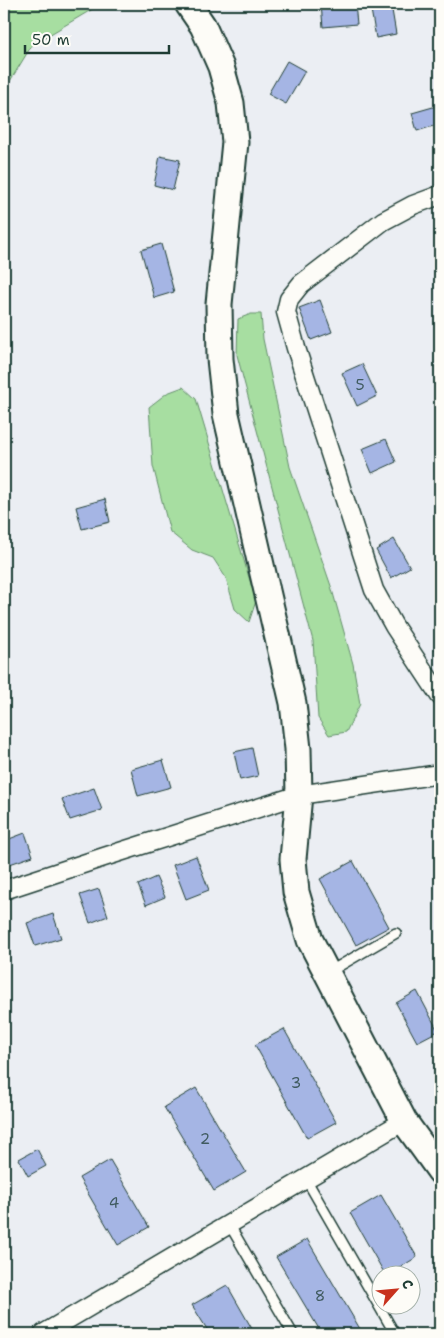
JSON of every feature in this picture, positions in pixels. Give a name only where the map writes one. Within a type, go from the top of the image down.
[{"type":"main road","points":[[188,4],[203,26],[221,67],[231,103],[236,142],[219,304],[220,359],[226,414],[294,703],[299,795],[293,859],[296,892],[310,940],[327,973],[404,1121],[440,1170]]},
{"type":"street","points":[[440,195],[414,205],[383,221],[302,284],[289,299],[286,312],[374,590],[394,626],[440,696]]},
{"type":"street","points":[[4,890],[299,795],[440,775]]},
{"type":"street","points":[[43,1334],[404,1121]]},
{"type":"lane","points":[[327,973],[396,933]]},
{"type":"lane","points":[[306,1178],[395,1334]]},
{"type":"lane","points":[[229,1224],[293,1334]]},
{"type":"green space","points":[[4,4],[101,4],[32,45],[4,91]]},
{"type":"green space","points":[[251,314],[261,314],[263,339],[290,467],[331,586],[353,664],[360,704],[346,732],[329,735],[318,718],[313,641],[237,355],[238,319]]},
{"type":"green space","points":[[183,387],[196,399],[256,601],[249,622],[235,609],[226,578],[213,558],[192,550],[170,532],[153,466],[149,407],[167,393]]},
{"type":"building","points":[[321,4],[355,4],[357,24],[323,27]]},
{"type":"building","points":[[370,4],[391,4],[396,34],[376,38]]},
{"type":"building","points":[[287,61],[305,71],[286,104],[268,94]]},
{"type":"building","points":[[440,105],[440,124],[417,131],[412,113]]},
{"type":"building","points":[[160,156],[180,160],[173,190],[154,185]]},
{"type":"building","points":[[161,244],[174,292],[154,298],[141,250]]},
{"type":"building","points":[[320,300],[332,332],[311,340],[299,308]]},
{"type":"building","points":[[362,364],[377,396],[357,406],[342,373]]},
{"type":"building","points":[[386,439],[396,462],[372,473],[362,449]]},
{"type":"building","points":[[105,499],[110,522],[82,529],[76,507]]},
{"type":"building","points":[[394,539],[410,567],[391,578],[376,550]]},
{"type":"building","points":[[440,644],[440,657],[434,648]]},
{"type":"building","points":[[252,748],[258,776],[240,780],[234,752]]},
{"type":"building","points":[[163,760],[171,787],[138,796],[131,769]]},
{"type":"building","points":[[94,788],[102,810],[70,820],[62,799]]},
{"type":"building","points":[[25,833],[33,856],[4,866],[4,841]]},
{"type":"building","points":[[196,856],[209,890],[186,899],[173,865]]},
{"type":"building","points":[[353,861],[389,927],[356,945],[320,879]]},
{"type":"building","points":[[156,877],[165,897],[146,905],[138,885]]},
{"type":"building","points":[[99,889],[108,916],[90,923],[80,895]]},
{"type":"building","points":[[53,914],[61,938],[35,946],[27,923]]},
{"type":"building","points":[[417,991],[438,1031],[417,1042],[396,1003]]},
{"type":"building","points":[[284,1029],[336,1122],[307,1138],[255,1045]]},
{"type":"building","points":[[196,1088],[246,1172],[214,1191],[164,1107]]},
{"type":"building","points":[[37,1149],[46,1166],[28,1176],[19,1159]]},
{"type":"building","points":[[110,1160],[149,1227],[118,1245],[79,1178]]},
{"type":"building","points":[[381,1195],[417,1257],[402,1266],[380,1266],[350,1213]]},
{"type":"building","points":[[307,1239],[363,1334],[322,1334],[276,1257]]},
{"type":"building","points":[[227,1285],[255,1334],[210,1334],[192,1305]]}]
